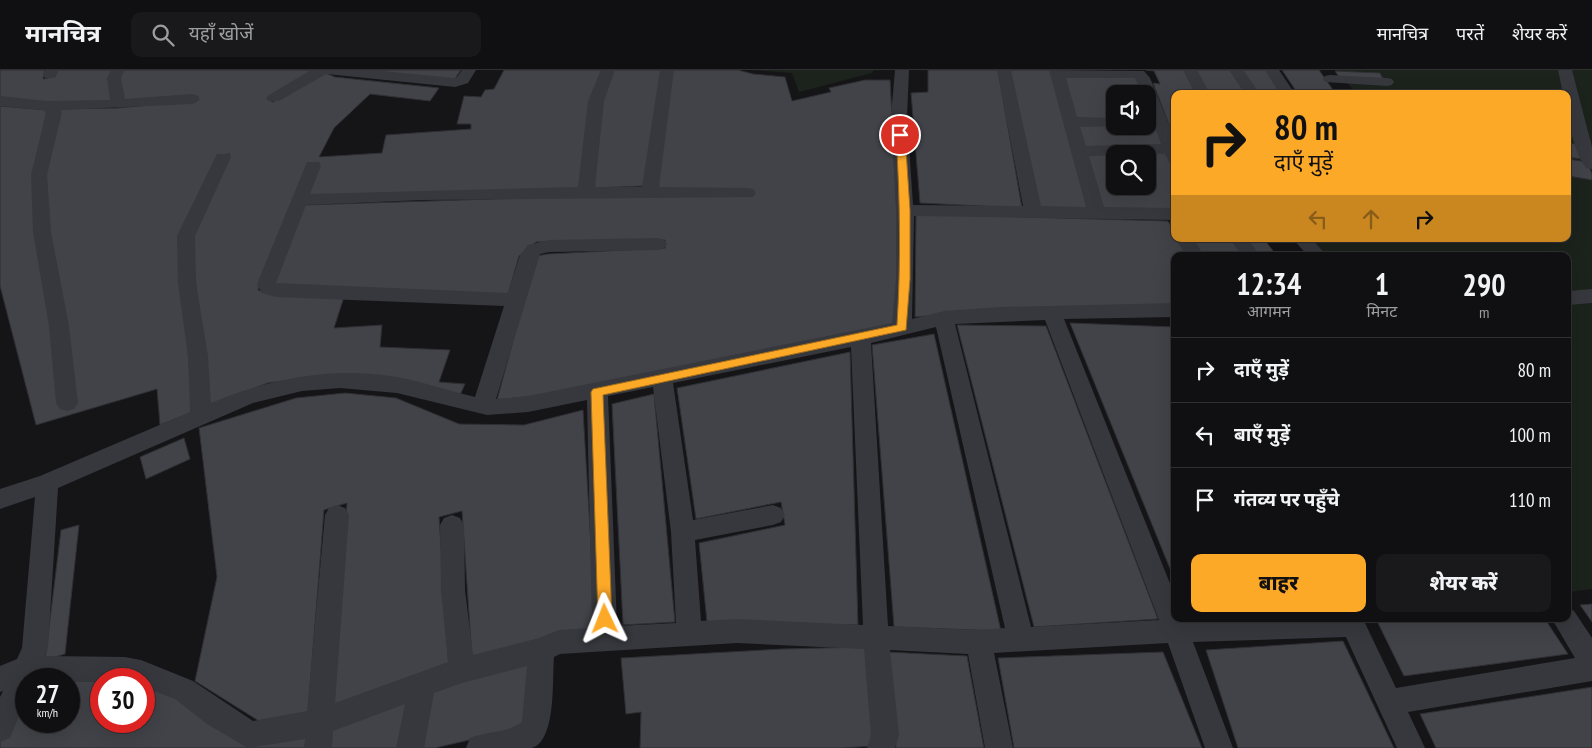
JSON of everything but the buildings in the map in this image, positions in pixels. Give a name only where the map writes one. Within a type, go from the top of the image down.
[{"type":"street","points":[[118,70],[114,78],[118,104]]},
{"type":"street","points":[[274,98],[322,70]]},
{"type":"street","points":[[330,70],[455,83],[463,80],[469,70]]},
{"type":"street","points":[[586,192],[596,101],[608,70]]},
{"type":"street","points":[[650,194],[667,70]]},
{"type":"street","points":[[902,70],[899,116],[905,210],[905,279],[902,328]]},
{"type":"street","points":[[1004,70],[1033,212]]},
{"type":"street","points":[[1190,70],[1201,90]]},
{"type":"street","points":[[1236,70],[1250,90]]},
{"type":"street","points":[[1272,70],[1285,90]]},
{"type":"street","points":[[1565,70],[1568,90]]},
{"type":"street","points":[[1097,214],[1056,71],[1139,74],[1143,78],[1145,85]]},
{"type":"street","points":[[1327,75],[1387,82]]},
{"type":"street","points":[[1327,75],[1336,90]]},
{"type":"street","points":[[0,101],[47,106],[192,99]]},
{"type":"street","points":[[47,106],[54,112],[39,175],[42,232],[58,326],[67,403]]},
{"type":"street","points":[[1571,116],[1574,139],[1592,164]]},
{"type":"street","points":[[1071,122],[1106,123]]},
{"type":"street","points":[[1156,126],[1171,151]]},
{"type":"street","points":[[1079,151],[1171,154]]},
{"type":"street","points":[[201,415],[198,356],[187,283],[186,236],[223,157]]},
{"type":"street","points":[[313,166],[268,279],[266,285],[269,288],[276,290],[514,300]]},
{"type":"street","points":[[300,200],[423,195],[586,192],[650,194],[747,193]]},
{"type":"street","points":[[905,210],[1171,217]]},
{"type":"street","points":[[1305,242],[1314,252]]},
{"type":"street","points":[[483,406],[528,255],[540,247],[658,244]]},
{"type":"street","points":[[1571,298],[1592,296]]},
{"type":"street","points":[[0,498],[47,483],[201,415],[266,390],[328,380],[396,385],[483,406],[528,404],[597,392],[861,338],[944,318],[1171,310]]},
{"type":"street","points":[[1052,313],[1171,618]]},
{"type":"street","points":[[944,318],[1021,640]]},
{"type":"street","points":[[861,338],[876,638],[885,735],[881,748]]},
{"type":"street","points":[[662,378],[683,532],[689,632]]},
{"type":"street","points":[[597,392],[606,638]]},
{"type":"street","points":[[26,668],[35,648],[47,483]]},
{"type":"street","points":[[319,735],[337,515]]},
{"type":"street","points":[[683,532],[773,515]]},
{"type":"street","points":[[452,525],[453,590],[462,670]]},
{"type":"street","points":[[1172,622],[1219,748]]},
{"type":"street","points":[[80,669],[125,670],[141,673],[184,690],[250,735],[319,735],[422,684],[462,670],[540,650],[559,642],[689,632],[777,632],[979,642],[1352,622],[1411,748]]},
{"type":"street","points":[[1566,622],[1592,661]]},
{"type":"street","points":[[979,642],[999,748]]},
{"type":"street","points":[[480,748],[514,741],[531,741],[536,725],[540,650]]},
{"type":"street","points":[[1390,702],[1592,668]]},
{"type":"street","points":[[0,680],[15,673]]},
{"type":"street","points":[[0,702],[15,682]]},
{"type":"street","points":[[410,748],[422,684]]},
{"type":"street","points":[[0,728],[15,693]]},
{"type":"shaded area","points":[[753,70],[874,70],[872,73],[799,92],[792,73]]},
{"type":"shaded area","points":[[1336,70],[1592,70],[1592,589],[1571,592],[1571,252],[1322,252],[1313,242],[1571,242],[1571,90],[1354,90]]},
{"type":"route","points":[[605,619],[597,392],[902,328],[905,279],[905,210],[900,135]]}]
